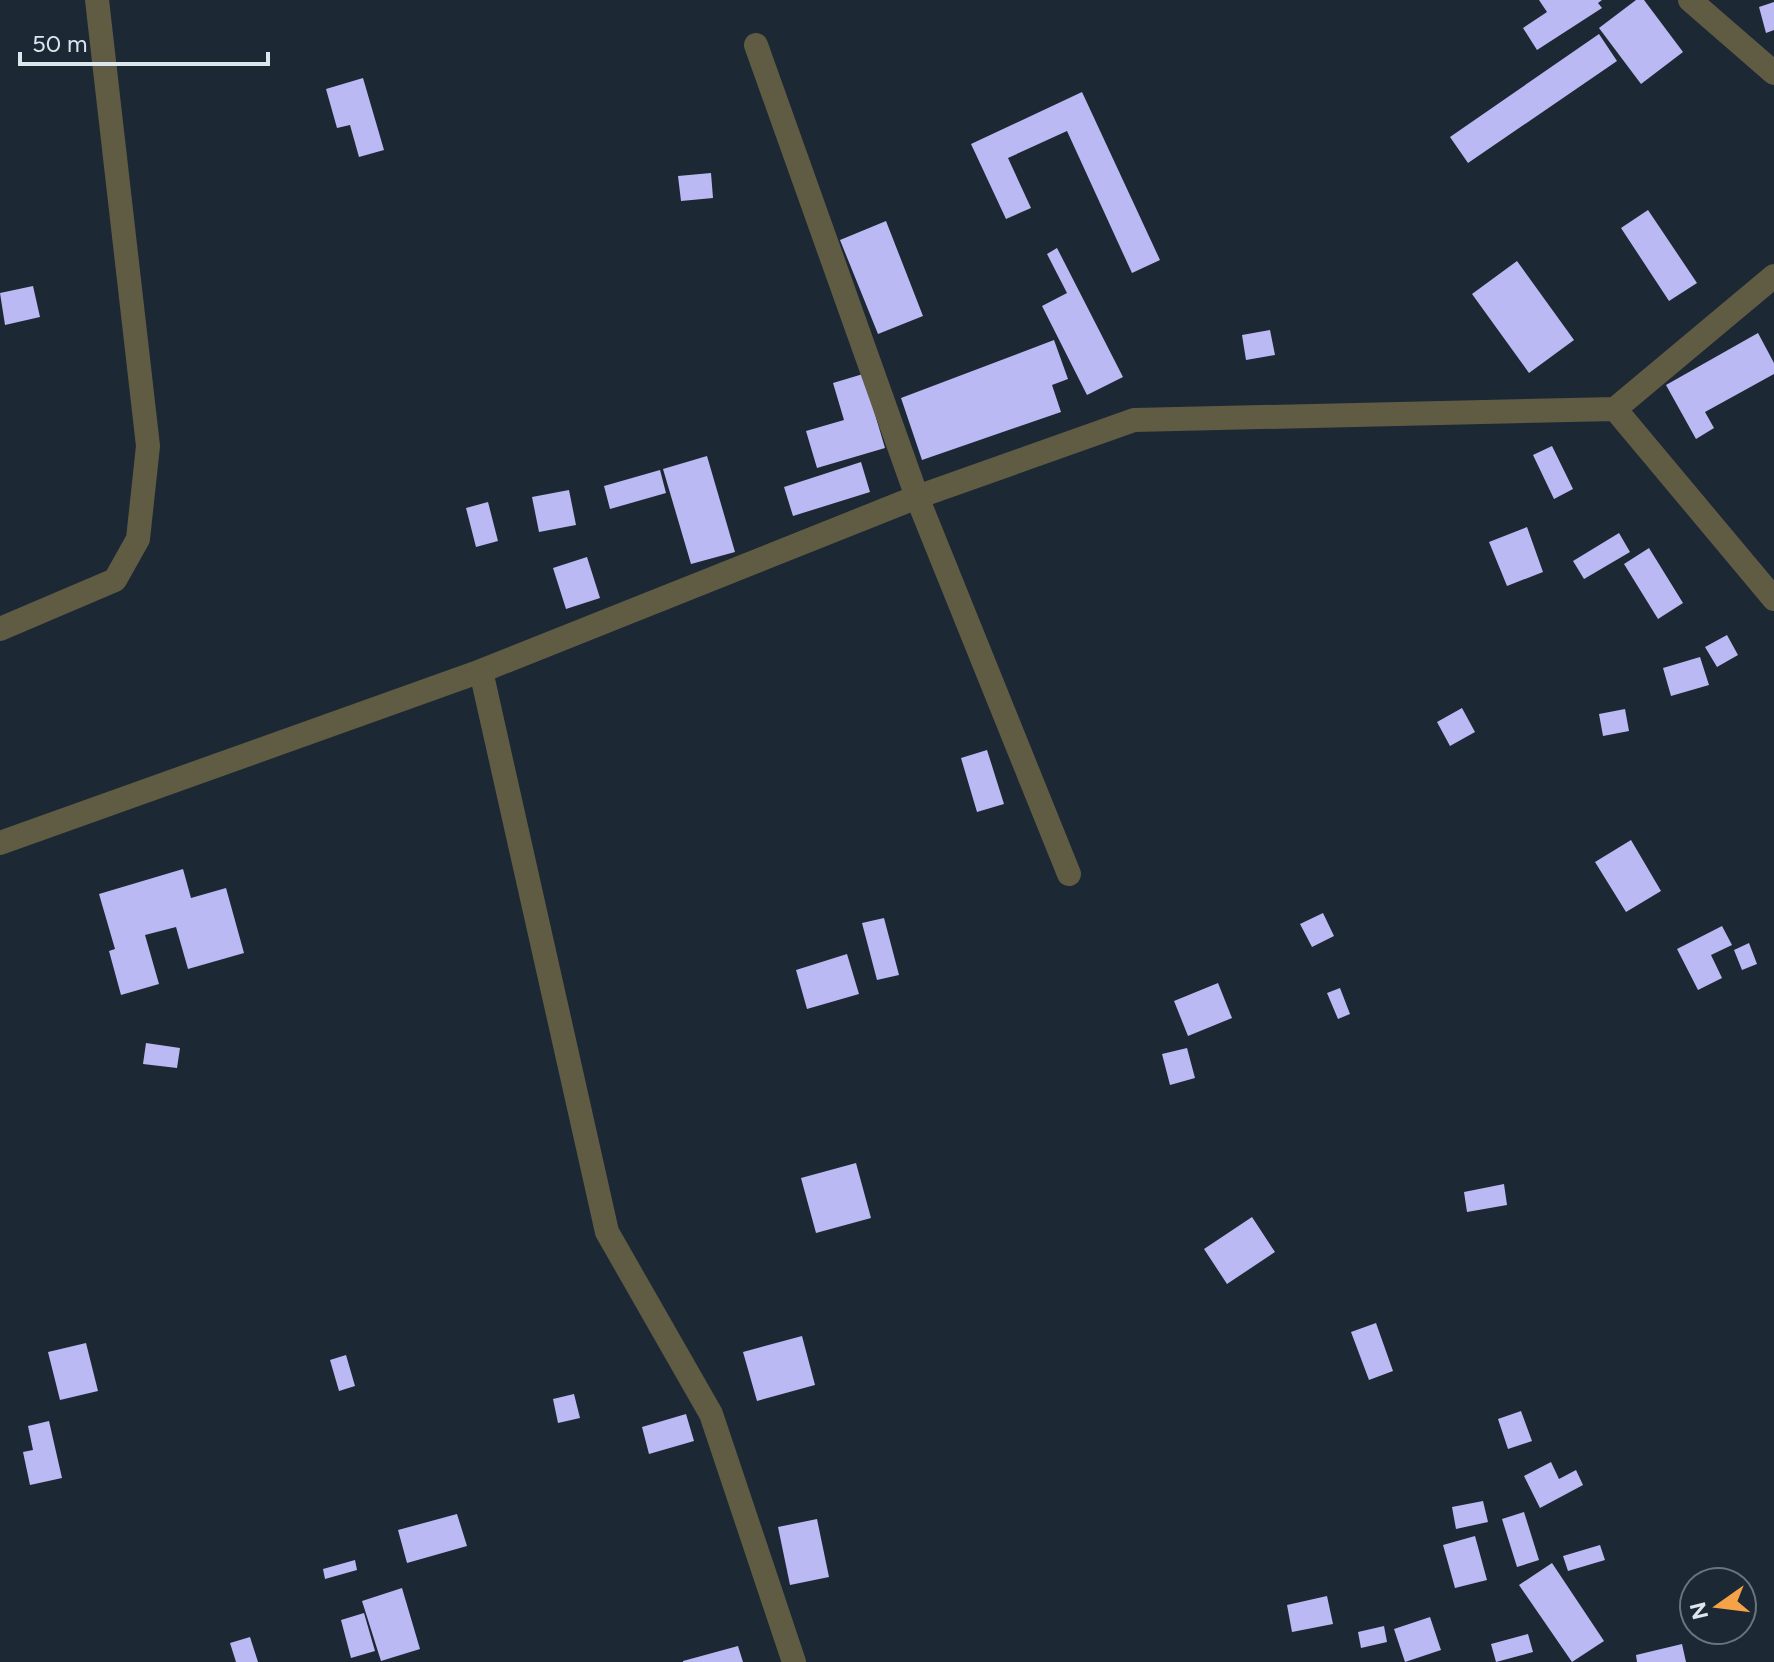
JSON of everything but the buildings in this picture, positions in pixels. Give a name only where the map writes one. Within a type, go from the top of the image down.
[{"type":"street","points":[[0,629],[115,580],[138,539],[148,446],[97,0]]},
{"type":"street","points":[[1690,0],[1774,73]]},
{"type":"street","points":[[756,45],[917,497],[1069,874]]},
{"type":"street","points":[[0,843],[481,671],[917,497],[1134,420],[1615,409],[1774,276]]},
{"type":"street","points":[[1615,409],[1774,599]]},
{"type":"street","points":[[481,671],[607,1232],[711,1414],[794,1662]]}]
